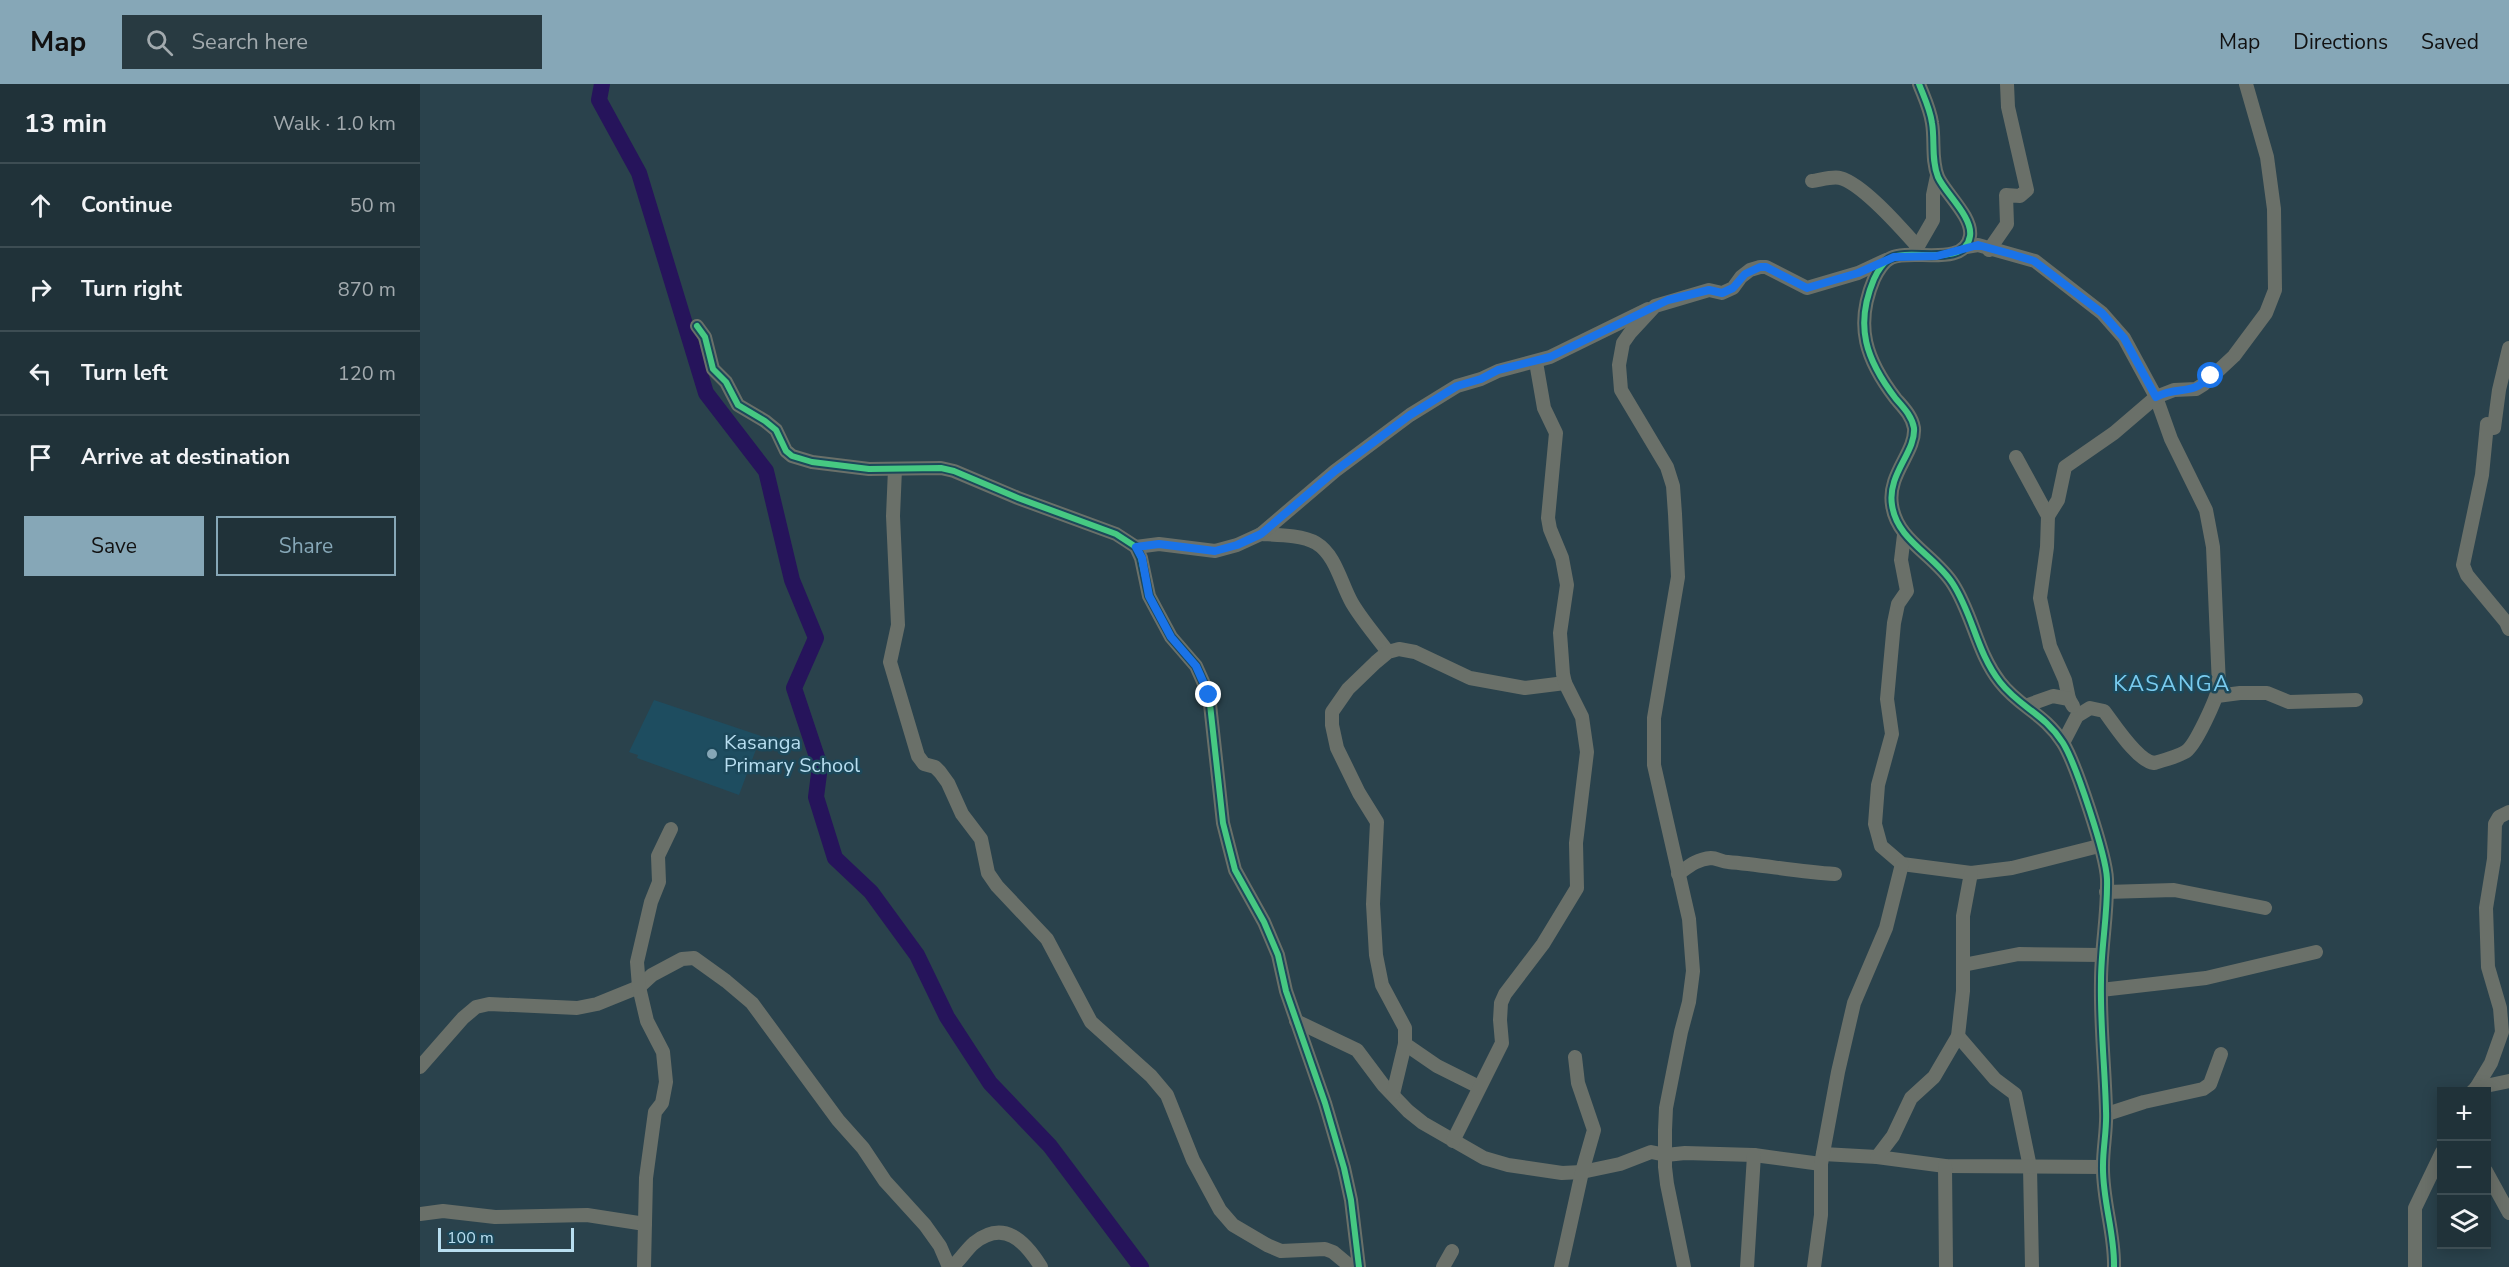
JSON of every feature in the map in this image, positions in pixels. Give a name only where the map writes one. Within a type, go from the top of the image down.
[{"type":"street","points":[[1919,84],[1932,120],[1937,176],[1962,212],[1970,228],[1970,236],[1965,247]]},
{"type":"street","points":[[1989,249],[2007,224],[2006,195],[2020,196],[2027,190],[2008,107],[2007,84]]},
{"type":"street","points":[[2077,716],[2050,646],[2040,598],[2047,547],[2048,516],[2058,500],[2065,467],[2114,433],[2156,397],[2174,390],[2196,389],[2228,362],[2261,321],[2275,290],[2272,190],[2267,157],[2246,84]]},
{"type":"street","points":[[1915,251],[1933,220],[1933,195],[1937,176]]},
{"type":"street","points":[[1812,181],[1839,177],[1851,184],[1881,207],[1915,251]]},
{"type":"street","points":[[1136,547],[1159,544],[1215,551],[1237,545],[1261,534],[1335,471],[1410,415],[1463,384],[1481,379],[1498,370],[1536,362],[1568,349],[1655,306],[1709,290],[1722,293],[1733,288],[1745,274],[1760,267],[1766,267],[1807,288],[1858,273],[1890,258],[1915,251],[1937,256],[1978,245],[2034,261],[2102,313],[2124,338],[2156,397],[2171,439],[2206,510],[2211,531],[2217,597],[2217,696],[2185,752],[2154,763],[2140,756],[2104,711],[2090,708],[2077,716],[2063,743]]},
{"type":"street","points":[[1890,258],[1873,282],[1866,305],[1864,341],[1878,373],[1910,416],[1914,429],[1898,468],[1892,489],[1892,506],[1904,535],[1939,567],[1961,598],[1990,668],[2014,699],[2028,705],[2050,724],[2063,743],[2107,872],[2101,990],[2107,1114],[2102,1167],[2114,1267]]},
{"type":"street","points":[[1655,306],[1623,344],[1619,380],[1625,398],[1667,467],[1673,486],[1678,577],[1664,647],[1654,718],[1654,765],[1689,919],[1693,971],[1689,1002],[1666,1108],[1667,1185],[1684,1267]]},
{"type":"street","points":[[698,326],[705,337],[713,369],[726,382],[738,405],[776,430],[786,451],[792,456],[835,465],[895,469],[941,468],[954,471],[1038,506],[1094,524],[1136,547],[1142,558],[1149,596],[1171,637],[1196,666],[1209,695],[1223,823],[1235,870],[1278,955],[1286,991],[1325,1103],[1351,1200],[1359,1267]]},
{"type":"street","points":[[2509,348],[2499,390],[2494,428],[2487,424],[2482,475],[2463,565],[2467,575],[2506,622],[2509,629]]},
{"type":"street","points":[[1453,1141],[1502,1043],[1501,1003],[1505,994],[1543,944],[1577,888],[1576,843],[1587,752],[1582,717],[1565,683],[1560,657],[1560,633],[1566,578],[1548,518],[1556,434],[1544,408],[1536,362]]},
{"type":"street","points":[[2016,457],[2048,516]]},
{"type":"street","points":[[895,469],[893,516],[898,625],[890,662],[918,756],[924,764],[940,772],[948,783],[962,814],[981,838],[988,873],[997,886],[1047,939],[1091,1022],[1151,1076],[1167,1095],[1193,1161],[1220,1210],[1233,1225],[1267,1245],[1281,1251],[1325,1249],[1333,1252],[1351,1267]]},
{"type":"street","points":[[1261,534],[1314,542],[1323,548],[1352,602],[1388,652]]},
{"type":"street","points":[[1904,535],[1901,560],[1907,591],[1898,604],[1894,623],[1887,699],[1892,734],[1878,785],[1875,824],[1881,846],[1902,864],[1971,873],[2012,868],[2099,846]]},
{"type":"street","points":[[1393,1094],[1405,1044],[1403,1022],[1382,985],[1377,955],[1373,904],[1377,822],[1359,793],[1337,748],[1332,712],[1338,700],[1388,652],[1406,649],[1470,678],[1506,686],[1525,688],[1565,683]]},
{"type":"street","points":[[2217,696],[2267,693],[2289,702],[2356,700]]},
{"type":"street","points":[[2028,705],[2054,696],[2070,699]]},
{"type":"street","points":[[2476,1087],[2498,1047],[2505,1008],[2488,967],[2486,908],[2494,859],[2495,824],[2499,817],[2509,812]]},
{"type":"street","points":[[644,1267],[646,1178],[655,1112],[662,1103],[666,1082],[663,1052],[649,1028],[639,987],[637,962],[651,902],[659,882],[658,856],[671,829]]},
{"type":"street","points":[[1678,874],[1696,861],[1714,858],[1723,862],[1834,874]]},
{"type":"street","points":[[1814,1267],[1821,1215],[1822,1159],[1838,1072],[1854,1003],[1886,928],[1902,864]]},
{"type":"street","points":[[1877,1157],[1893,1136],[1911,1098],[1934,1077],[1958,1036],[1963,999],[1963,916],[1971,873]]},
{"type":"street","points":[[2106,892],[2174,890],[2265,908]]},
{"type":"street","points":[[2101,990],[2206,978],[2316,952]]},
{"type":"street","points":[[1963,965],[2019,954],[2102,955]]},
{"type":"street","points":[[420,1067],[463,1018],[476,1007],[489,1004],[577,1008],[616,998],[639,987],[652,975],[688,957],[706,965],[752,1003],[838,1120],[863,1148],[885,1182],[925,1225],[940,1246],[950,1267],[973,1244],[988,1235],[998,1233],[1015,1236],[1025,1243],[1041,1267]]},
{"type":"street","points":[[1296,1021],[1357,1050],[1384,1086],[1408,1111],[1453,1141],[1484,1158],[1518,1168],[1562,1173],[1581,1172],[1620,1164],[1651,1152],[1666,1155],[1754,1155],[1822,1159],[1877,1157],[1945,1166],[2102,1167]]},
{"type":"street","points":[[1958,1036],[1995,1079],[2015,1094],[2030,1167],[2032,1267]]},
{"type":"street","points":[[1405,1044],[1437,1066],[1479,1087]]},
{"type":"street","points":[[2107,1114],[2144,1102],[2203,1089],[2210,1084],[2221,1054]]},
{"type":"street","points":[[1561,1267],[1581,1172],[1594,1130],[1578,1083],[1575,1057]]},
{"type":"street","points":[[2484,1087],[2509,1080]]},
{"type":"street","points":[[1747,1267],[1754,1155]]},
{"type":"street","points":[[1945,1166],[1946,1267]]},
{"type":"street","points":[[2415,1267],[2415,1208],[2437,1167]]},
{"type":"street","points":[[2491,1189],[2509,1213]]},
{"type":"street","points":[[420,1214],[443,1211],[495,1217],[587,1215],[645,1224]]},
{"type":"street","points":[[1443,1267],[1452,1251]]},
{"type":"shaded area","points":[[654,700],[761,736],[739,795],[637,758],[638,755],[629,752]]},
{"type":"waterway","points":[[602,84],[599,100],[639,173],[706,393],[766,471],[792,580],[816,638],[794,688],[820,766],[816,797],[835,858],[871,892],[917,955],[947,1017],[990,1083],[1050,1146],[1141,1267]]},
{"type":"cycle path","points":[[1919,84],[1931,118],[1938,177],[1963,213],[1970,229],[1970,236],[1966,246],[1958,252],[1936,255],[1900,255],[1888,259],[1877,273],[1868,296],[1864,327],[1866,342],[1877,370],[1909,416],[1914,428],[1911,446],[1894,483],[1892,505],[1895,518],[1901,528],[1937,564],[1953,584],[1966,608],[1992,671],[2008,691],[2048,724],[2063,743],[2096,831],[2107,879],[2101,981],[2106,1118],[2103,1178],[2113,1242],[2114,1267]]},
{"type":"cycle path","points":[[697,326],[705,337],[713,369],[726,382],[738,405],[776,430],[786,451],[792,456],[812,462],[869,469],[941,468],[954,471],[1018,498],[1116,534],[1136,547],[1141,558],[1149,596],[1171,637],[1196,666],[1209,695],[1223,823],[1235,870],[1264,922],[1278,955],[1286,991],[1325,1103],[1351,1200],[1359,1267]]},
{"type":"place","name":"Kasanga Primary School","points":[[712,754]]},
{"type":"district","name":"KASANGA","points":[[2172,684]]},
{"type":"route","points":[[1209,695],[1196,666],[1171,637],[1149,596],[1142,558],[1136,547],[1159,544],[1215,551],[1237,545],[1261,534],[1305,499],[1335,471],[1410,415],[1457,386],[1481,379],[1498,370],[1550,357],[1668,300],[1709,290],[1722,293],[1733,288],[1741,277],[1755,268],[1766,267],[1807,288],[1858,273],[1890,258],[1913,255],[1937,256],[1978,245],[2034,261],[2102,313],[2124,338],[2156,397],[2174,390],[2196,389],[2211,376]]}]
